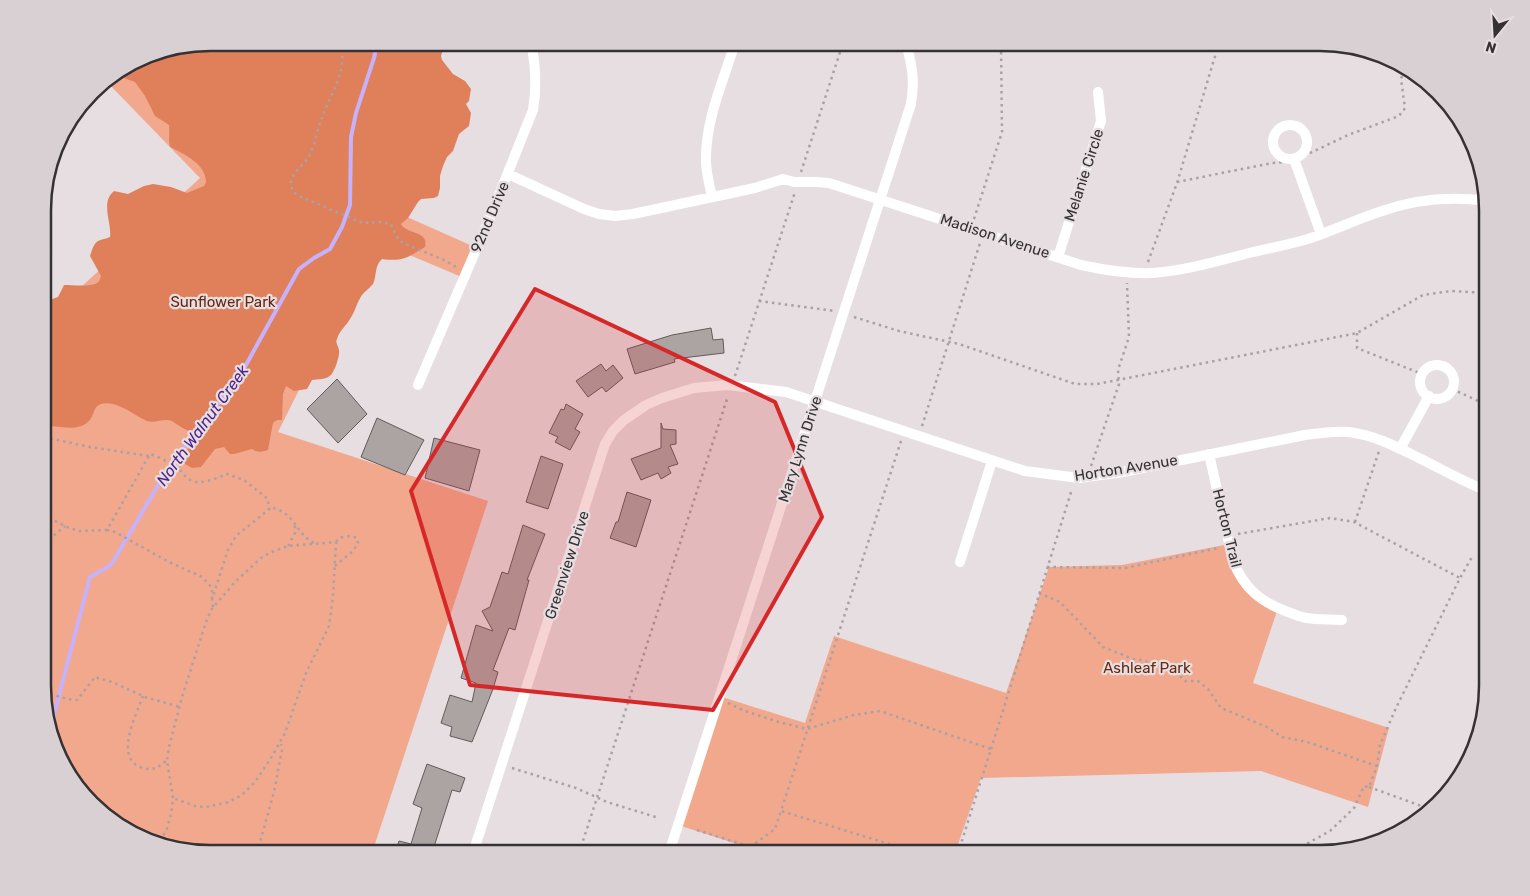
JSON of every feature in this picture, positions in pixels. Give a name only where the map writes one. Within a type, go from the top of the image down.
[{"type":"street","name":"Mary Lynn Drive","points":[[672,845],[912,104],[913,66],[909,51]]},
{"type":"street","name":"92nd Drive","points":[[418,385],[508,174],[533,110],[536,67],[534,52]]},
{"type":"street","points":[[712,197],[707,175],[707,135],[732,52]]},
{"type":"street","name":"Melanie Circle","points":[[1058,257],[1101,121],[1098,92]]},
{"type":"street","points":[[1294,160],[1321,234]]},
{"type":"street","name":"Madison Avenue","points":[[508,174],[584,209],[599,214],[615,216],[634,214],[755,188],[783,179],[798,182],[829,183],[1081,265],[1104,270],[1152,273],[1185,269],[1307,239],[1378,212],[1420,201],[1465,198],[1478,200]]},
{"type":"street","points":[[1434,366],[1444,367],[1449,370],[1454,379],[1452,389],[1446,396],[1440,398],[1429,396],[1424,392],[1421,385],[1422,374],[1434,366]]},
{"type":"street","name":"Greenview Drive","points":[[476,845],[605,444],[613,431],[624,420],[646,405],[694,388],[732,385],[762,389]]},
{"type":"street","name":"Horton Avenue","points":[[762,389],[786,392],[992,461],[1024,471],[1049,475],[1081,478],[1123,472],[1305,435],[1334,432],[1363,435],[1383,440],[1478,488]]},
{"type":"street","points":[[1400,449],[1429,396]]},
{"type":"street","name":"Horton Trail","points":[[1209,454],[1233,560],[1239,575],[1248,587],[1259,598],[1278,608],[1307,618],[1342,620]]},
{"type":"street","points":[[960,562],[992,461]]},
{"type":"path","points":[[582,845],[840,51]]},
{"type":"path","points":[[753,845],[775,829],[907,422],[921,427],[984,233],[987,223],[973,219],[1002,132],[1001,51]]},
{"type":"path","points":[[1146,266],[1177,183],[1216,51]]},
{"type":"path","points":[[342,52],[342,66],[335,89],[324,112],[308,157],[291,181],[292,190],[296,195],[357,221],[391,224],[398,239],[403,243],[446,260],[456,267]]},
{"type":"path","points":[[1177,183],[1294,160],[1348,135],[1399,116],[1405,108],[1402,75]]},
{"type":"path","points":[[961,844],[1071,489],[1091,468],[1119,384],[1118,370],[1129,337],[1126,272]]},
{"type":"path","points":[[759,301],[831,310],[899,331],[959,344],[1075,384],[1097,384],[1358,333],[1423,296],[1451,291],[1478,292]]},
{"type":"path","points":[[1358,333],[1357,348],[1422,374]]},
{"type":"path","points":[[1452,389],[1478,401]]},
{"type":"path","points":[[51,439],[90,447],[149,456],[150,454],[161,458],[181,471],[190,480],[201,482],[228,474],[244,480],[268,499],[269,510]]},
{"type":"path","points":[[1354,522],[1383,440]]},
{"type":"path","points":[[108,530],[149,456]]},
{"type":"path","points":[[212,599],[228,550],[236,536],[272,508],[283,512],[306,539],[316,544]]},
{"type":"path","points":[[1047,567],[1125,568],[1223,547],[1233,535],[1330,518],[1354,522],[1460,578]]},
{"type":"path","points":[[51,519],[79,531],[108,530],[115,532],[168,562],[202,577],[212,588],[213,607]]},
{"type":"path","points":[[288,546],[294,534],[295,524]]},
{"type":"path","points":[[51,538],[65,526]]},
{"type":"path","points":[[172,798],[195,806],[206,807],[229,802],[242,794],[255,782],[281,742],[306,672],[329,626],[333,597],[336,542],[339,538],[350,535],[357,538],[358,543],[353,551],[335,566]]},
{"type":"path","points":[[162,837],[169,825],[172,798],[167,760],[180,707],[206,622],[213,607],[235,582],[269,553],[288,546],[336,542]]},
{"type":"path","points":[[1369,787],[1377,766],[1380,745],[1396,708],[1472,557]]},
{"type":"path","points":[[1039,593],[1060,602],[1103,647],[1133,659],[1142,660],[1162,668],[1173,669],[1185,681],[1198,682],[1208,689],[1221,708],[1268,727],[1282,737],[1307,742],[1377,766]]},
{"type":"path","points":[[52,694],[77,700],[95,677],[112,682],[143,696],[180,707]]},
{"type":"path","points":[[143,696],[127,745],[128,754],[135,765],[154,770],[167,760]]},
{"type":"path","points":[[718,700],[770,719],[807,729],[854,715],[880,711],[991,749]]},
{"type":"path","points":[[259,845],[274,792],[282,750],[281,742]]},
{"type":"path","points":[[501,765],[576,788],[607,802],[659,818]]},
{"type":"path","points":[[1306,844],[1330,831],[1354,808],[1364,786],[1423,807]]},
{"type":"path","points":[[781,811],[891,844]]},
{"type":"path","points":[[696,830],[742,845]]},
{"type":"highlighted area","points":[[535,289],[775,402],[822,517],[713,710],[470,685],[411,491]]},
{"type":"green space","name":"Sunflower Park","points":[[200,52],[442,52],[442,60],[453,74],[465,81],[471,89],[469,101],[466,104],[471,113],[469,126],[459,134],[453,151],[447,157],[443,166],[438,196],[421,199],[408,218],[401,224],[408,230],[421,235],[424,238],[425,247],[405,258],[396,260],[382,259],[379,262],[373,284],[362,295],[352,316],[338,336],[336,342],[339,356],[331,375],[324,379],[312,380],[307,389],[294,391],[286,386],[283,394],[282,420],[277,420],[273,423],[268,450],[260,452],[252,449],[230,454],[224,447],[215,449],[201,467],[192,468],[185,464],[186,455],[189,448],[200,436],[198,433],[184,429],[170,420],[147,421],[119,406],[107,403],[98,405],[90,420],[80,427],[51,426],[51,300],[58,297],[64,285],[90,285],[99,281],[101,276],[90,256],[96,242],[110,237],[107,207],[110,196],[114,191],[128,194],[153,184],[171,187],[187,193],[204,186],[206,182],[202,170],[193,160],[170,147],[169,125],[155,116],[145,96],[135,82],[123,78],[159,60],[179,54]]},
{"type":"green space","points":[[220,52],[389,209],[477,248],[464,278],[374,240],[278,432],[488,501],[375,845],[210,845],[189,843],[149,833],[113,812],[84,783],[63,747],[57,727],[51,686],[51,315],[200,178],[111,86],[140,68],[159,60],[179,54]]},
{"type":"green space","name":"Ashleaf Park","points":[[1229,544],[1239,575],[1278,608],[1253,683],[1389,728],[1368,807],[1261,771],[981,778],[958,844],[739,845],[678,825],[719,696],[805,723],[834,636],[1006,693],[1049,567],[1122,565]]},
{"type":"building","points":[[711,328],[713,340],[723,339],[724,353],[674,359],[675,362],[635,374],[627,349],[672,335]]},
{"type":"building","points":[[601,364],[606,371],[613,365],[623,378],[606,392],[602,387],[588,397],[576,381]]},
{"type":"building","points":[[337,379],[367,414],[338,443],[307,409]]},
{"type":"building","points":[[566,404],[583,414],[575,429],[580,432],[570,450],[555,442],[558,437],[549,433],[561,409],[564,410]]},
{"type":"building","points":[[377,418],[424,440],[405,475],[361,457]]},
{"type":"building","points":[[661,423],[663,429],[676,430],[676,444],[670,445],[678,464],[668,467],[671,473],[661,479],[658,473],[641,480],[631,459],[661,448]]},
{"type":"building","points":[[434,438],[480,450],[469,491],[425,478]]},
{"type":"building","points":[[541,456],[563,464],[548,509],[526,502]]},
{"type":"building","points":[[627,492],[651,500],[636,547],[610,538],[616,522],[618,522]]},
{"type":"building","points":[[523,525],[545,534],[527,580],[529,580],[515,630],[509,628],[493,670],[498,672],[493,689],[472,742],[450,736],[452,727],[441,723],[450,695],[472,702],[476,683],[461,678],[476,625],[493,631],[482,611],[490,607],[502,572],[508,574]]},
{"type":"building","points":[[427,764],[465,778],[460,792],[452,790],[435,845],[398,845],[399,841],[411,844],[422,808],[413,804]]},
{"type":"waterway","name":"North Walnut Creek","points":[[54,713],[90,577],[111,565],[167,470],[241,374],[299,269],[330,249],[342,227],[350,205],[351,137],[356,113],[375,52]]}]
